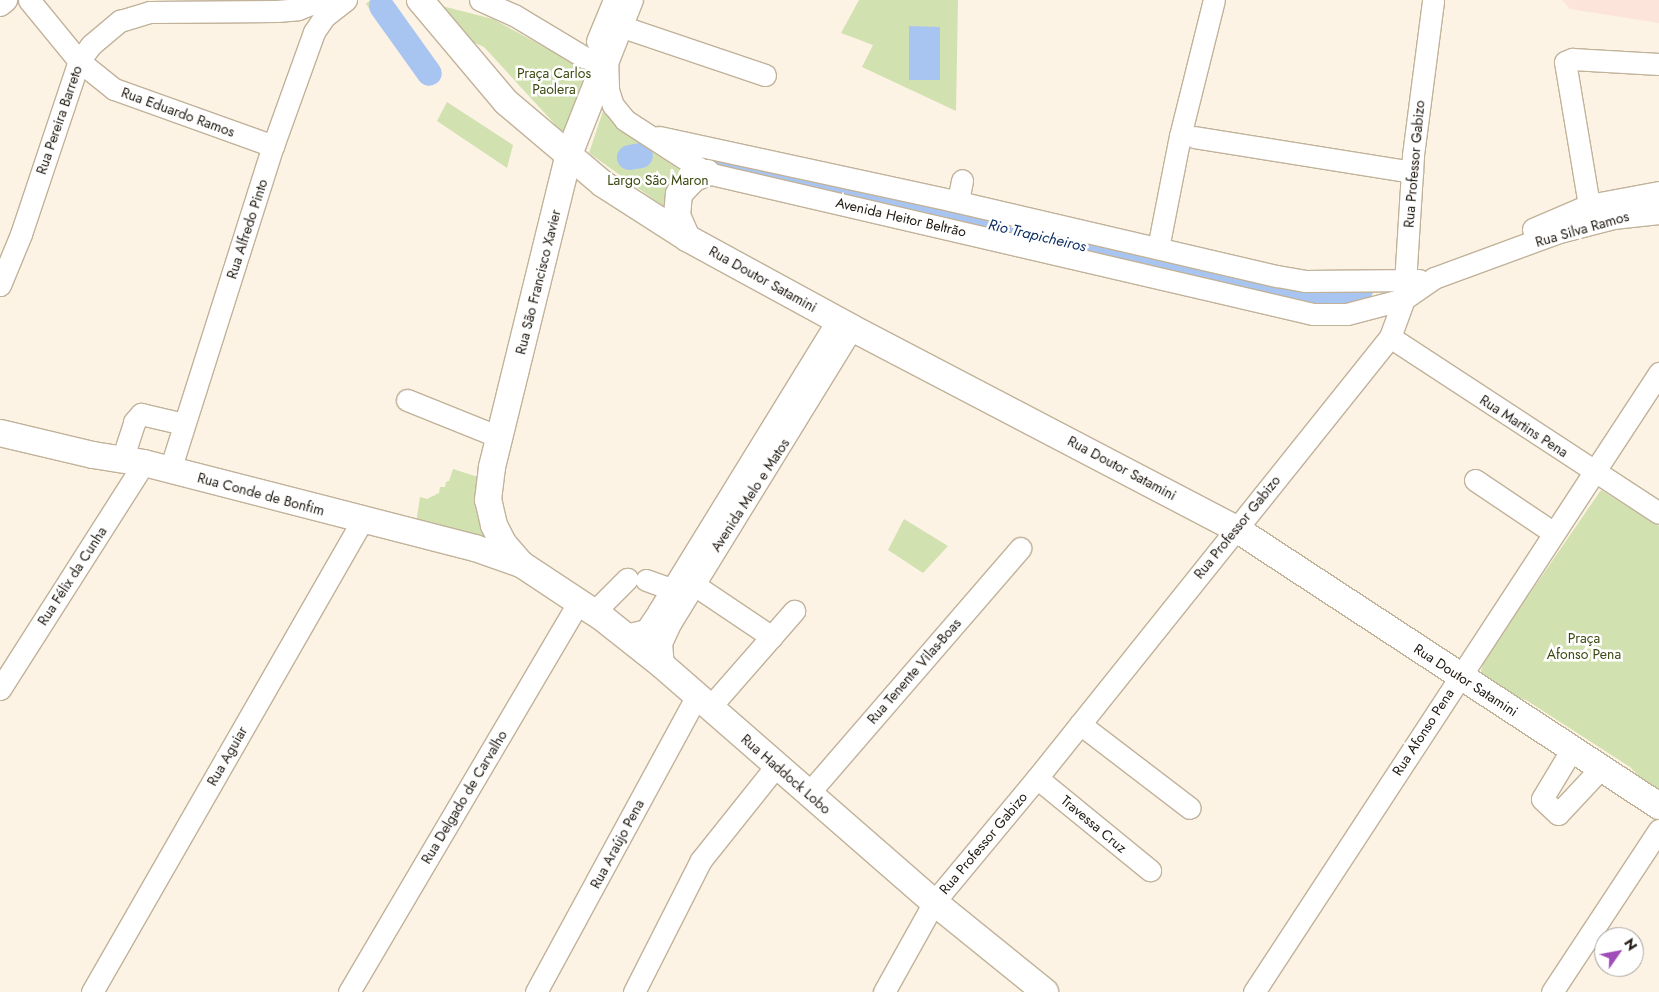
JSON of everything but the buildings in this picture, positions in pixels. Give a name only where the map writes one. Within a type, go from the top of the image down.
[{"type":"main road","points":[[420,0],[506,102],[568,158]]},
{"type":"main road","name":"Rua São Francisco Xavier","points":[[521,564],[503,543],[488,500],[499,437],[568,158],[602,50],[620,26],[630,0]]},
{"type":"main road","name":"Rua Doutor Satamini","points":[[568,158],[603,184],[687,238],[845,324],[1235,528],[1659,806]]},
{"type":"main road","points":[[687,238],[677,216],[679,194],[694,178],[707,173]]},
{"type":"main road","name":"Rua Conde de Bonfim","points":[[0,433],[170,470],[362,521],[475,548],[521,564]]},
{"type":"main road","name":"Rua Haddock Lobo","points":[[521,564],[587,607],[663,666],[704,701],[768,775],[808,794],[934,902],[1044,992]]},
{"type":"street","points":[[0,5],[6,0]]},
{"type":"street","name":"Rua Eduardo Ramos","points":[[29,0],[78,61],[114,88],[143,101],[273,146]]},
{"type":"street","name":"Rua Pereira Barreto","points":[[0,285],[20,234],[78,61],[107,31],[138,15],[237,6],[298,9],[322,0]]},
{"type":"street","name":"Rua Alfredo Pinto","points":[[170,470],[273,146],[314,32],[324,17],[346,0]]},
{"type":"street","points":[[480,0],[514,15],[584,56],[597,61],[602,50],[614,0]]},
{"type":"street","points":[[1158,248],[1174,165],[1214,0]]},
{"type":"street","name":"Rua Professor Gabizo","points":[[884,992],[934,902],[1038,778],[1235,528],[1368,368],[1390,336],[1405,290],[1412,172],[1433,0]]},
{"type":"street","points":[[298,9],[312,22],[314,32]]},
{"type":"street","points":[[620,26],[765,75]]},
{"type":"street","name":"Avenida Heitor Beltrão","points":[[602,50],[608,90],[614,105],[625,120],[707,173],[1314,314],[1347,314],[1405,290]]},
{"type":"street","points":[[1589,205],[1565,62],[1572,59],[1659,64]]},
{"type":"street","name":"Avenida Heitor Beltrão","points":[[641,132],[954,200],[1305,281],[1405,290]]},
{"type":"street","points":[[1194,137],[1412,172]]},
{"type":"street","points":[[954,200],[958,179]]},
{"type":"street","name":"Rua Silva Ramos","points":[[1507,252],[1542,223],[1589,205],[1659,192]]},
{"type":"street","name":"Rua Silva Ramos","points":[[1405,290],[1559,232],[1613,218],[1659,213]]},
{"type":"street","name":"Avenida Melo e Matos","points":[[626,636],[646,630],[671,589],[708,546],[791,415],[845,324]]},
{"type":"street","name":"Rua Martins Pena","points":[[1390,336],[1659,513]]},
{"type":"street","name":"Rua Afonso Pena","points":[[1254,992],[1659,373]]},
{"type":"street","points":[[407,400],[499,437]]},
{"type":"street","name":"Rua Félix da Cunha","points":[[0,689],[133,462],[134,422],[141,414],[184,424]]},
{"type":"street","points":[[1475,480],[1554,533]]},
{"type":"street","name":"Rua Aguiar","points":[[92,992],[362,521]]},
{"type":"street","name":"Avenida Melo e Matos","points":[[663,666],[661,643],[693,584],[708,546]]},
{"type":"street","name":"Rua Tenente Vilas-Boas","points":[[808,794],[1020,548]]},
{"type":"street","name":"Rua Delgado de Carvalho","points":[[349,992],[587,607],[636,580],[671,589]]},
{"type":"street","points":[[693,584],[772,637]]},
{"type":"street","name":"Rua Araújo Pena","points":[[536,992],[704,701],[772,637],[794,611]]},
{"type":"street","points":[[1080,724],[1190,808]]},
{"type":"street","points":[[1572,749],[1542,799],[1558,814],[1601,768]]},
{"type":"street","points":[[634,992],[701,860],[768,775]]},
{"type":"street","name":"Travessa Cruz","points":[[1038,778],[1150,870]]},
{"type":"street","points":[[1552,992],[1659,830]]},
{"type":"shaded area","points":[[1562,0],[1659,0],[1659,23],[1570,9]]},
{"type":"green space","points":[[370,0],[382,0],[390,8],[440,74],[428,86],[366,4]]},
{"type":"green space","points":[[859,0],[958,0],[956,111],[862,67],[873,45],[841,33]]},
{"type":"green space","name":"Praça Carlos Paolera","points":[[442,6],[493,19],[546,48],[555,47],[589,70],[563,133],[484,47],[468,40]]},
{"type":"green space","points":[[447,102],[513,145],[507,168],[437,121]]},
{"type":"green space","name":"Largo São Maron","points":[[603,111],[632,138],[689,176],[673,213],[589,153]]},
{"type":"green space","points":[[453,469],[478,477],[485,538],[416,524],[420,497],[427,499],[439,493],[440,487],[445,487],[446,482],[449,481]]},
{"type":"green space","name":"Praça Afonso Pena","points":[[1601,490],[1659,526],[1659,792],[1654,792],[1630,767],[1526,700],[1505,693],[1485,679],[1481,671],[1484,660]]},
{"type":"green space","points":[[904,519],[948,546],[923,573],[888,550]]},
{"type":"water","points":[[909,26],[940,27],[940,80],[909,80]]},
{"type":"waterway","name":"Rio Trapicheiros","points":[[381,6],[429,73]]},
{"type":"waterway","name":"Rio Trapicheiros","points":[[629,157],[640,155]]},
{"type":"waterway","name":"Rio Trapicheiros","points":[[714,163],[1304,296],[1336,300],[1360,290]]}]
